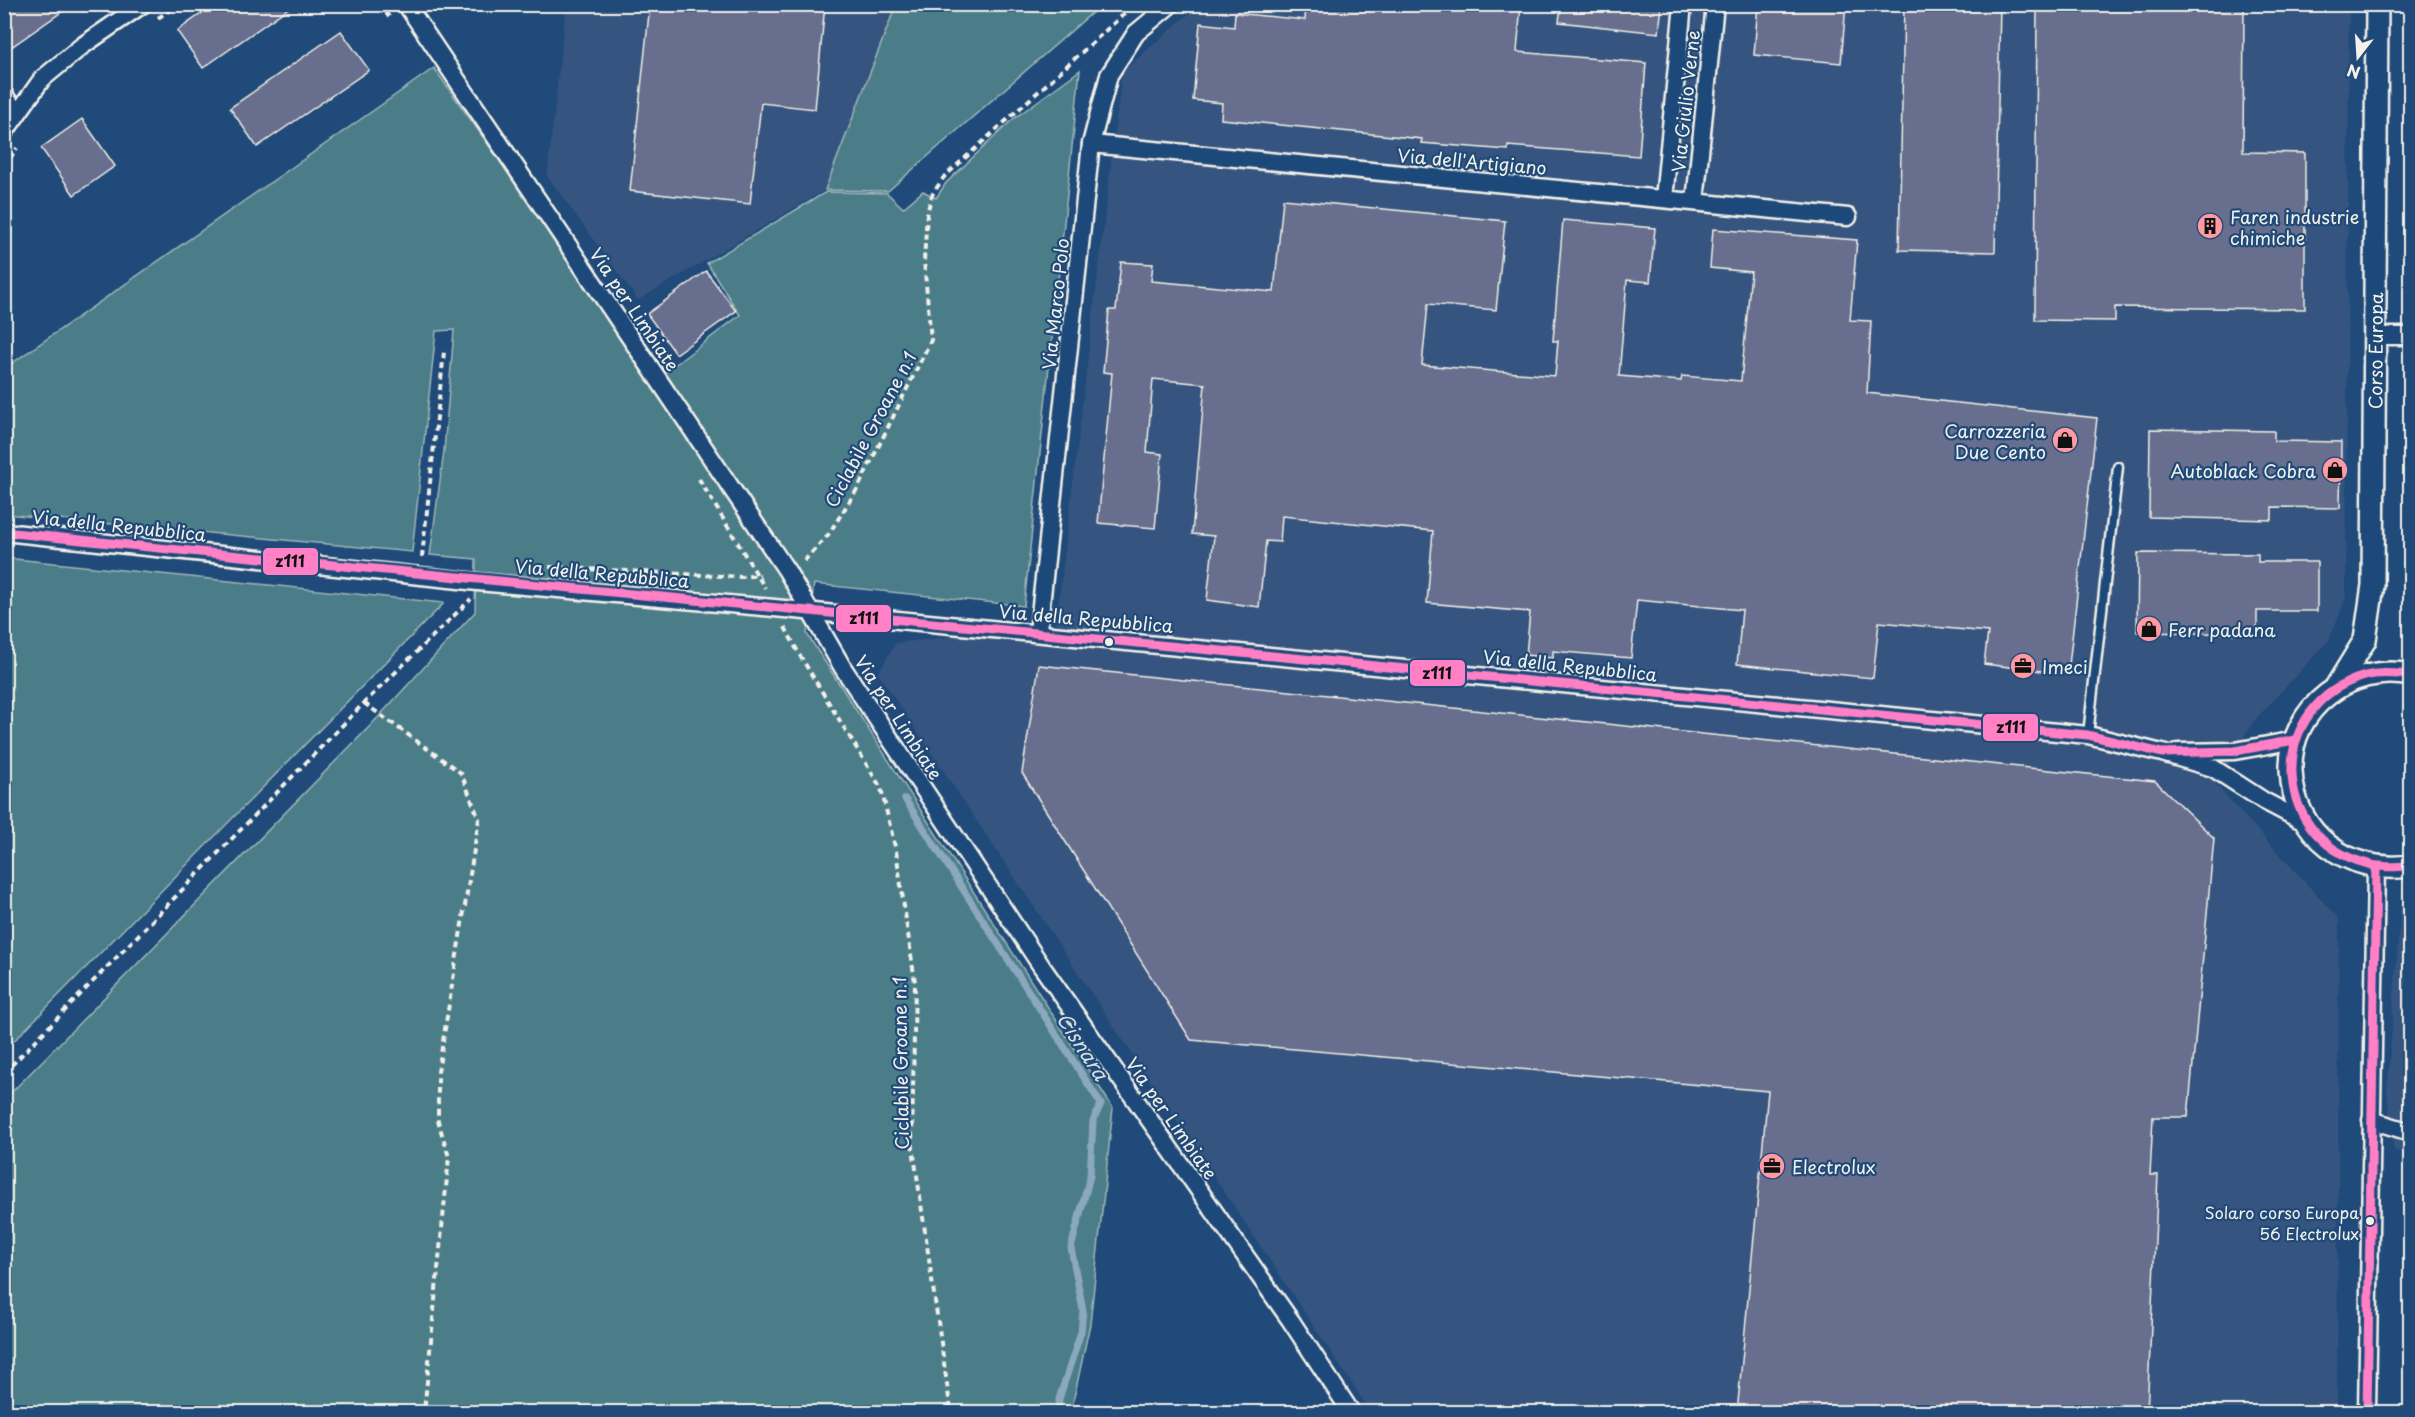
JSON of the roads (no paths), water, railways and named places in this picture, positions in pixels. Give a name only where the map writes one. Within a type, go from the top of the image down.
[{"type":"street","name":"Via per Limbiate","points":[[406,4],[787,572],[843,668],[1042,967],[1291,1321],[1351,1413]]},
{"type":"street","name":"Via Marco Polo","points":[[1038,633],[1092,144],[1109,75],[1136,33],[1171,4]]},
{"type":"street","name":"Via Giulio Verne","points":[[1664,199],[1683,4]]},
{"type":"street","name":"Via Giulio Verne","points":[[1695,202],[1715,4]]},
{"type":"street","name":"Corso Europa","points":[[2336,687],[2366,640],[2373,585],[2378,4]]},
{"type":"street","points":[[4,133],[42,79],[82,46],[141,5]]},
{"type":"street","points":[[4,95],[17,113]]},
{"type":"street","name":"Via dell'Artigiano","points":[[1092,144],[1848,217]]},
{"type":"street","points":[[2374,336],[2410,336]]},
{"type":"street","name":"Via della Repubblica","points":[[4,532],[478,582],[1038,633],[2088,735],[2213,768],[2264,801],[2306,823]]},
{"type":"street","points":[[2410,675],[2394,671],[2363,675],[2336,687],[2311,710],[2295,740],[2291,769],[2295,797],[2306,823],[2325,844],[2349,860],[2376,867],[2410,866]]},
{"type":"street","name":"Via della Repubblica","points":[[2162,753],[2235,751],[2295,740]]},
{"type":"street","points":[[2367,1413],[2376,867]]},
{"type":"street","points":[[2371,1120],[2410,1132]]},
{"type":"lane","points":[[2088,735],[2118,467]]},
{"type":"waterway","name":"Cisnara","points":[[905,799],[1101,1104],[1093,1121],[1090,1176],[1071,1248],[1083,1310],[1081,1332],[1059,1399],[1058,1412]]},
{"type":"place","name":"Faren industrie chimiche","points":[[2210,226]]},
{"type":"place","name":"Carrozzeria Due Cento","points":[[2065,440]]},
{"type":"place","name":"Autoblack Cobra","points":[[2335,470]]},
{"type":"place","name":"Ferr padana","points":[[2149,629]]},
{"type":"place","name":"Imeci","points":[[2023,666]]},
{"type":"place","name":"Electrolux","points":[[1772,1166]]},
{"type":"place","name":"Solaro corso Europa 56 Electrolux","points":[[2370,1221]]}]
